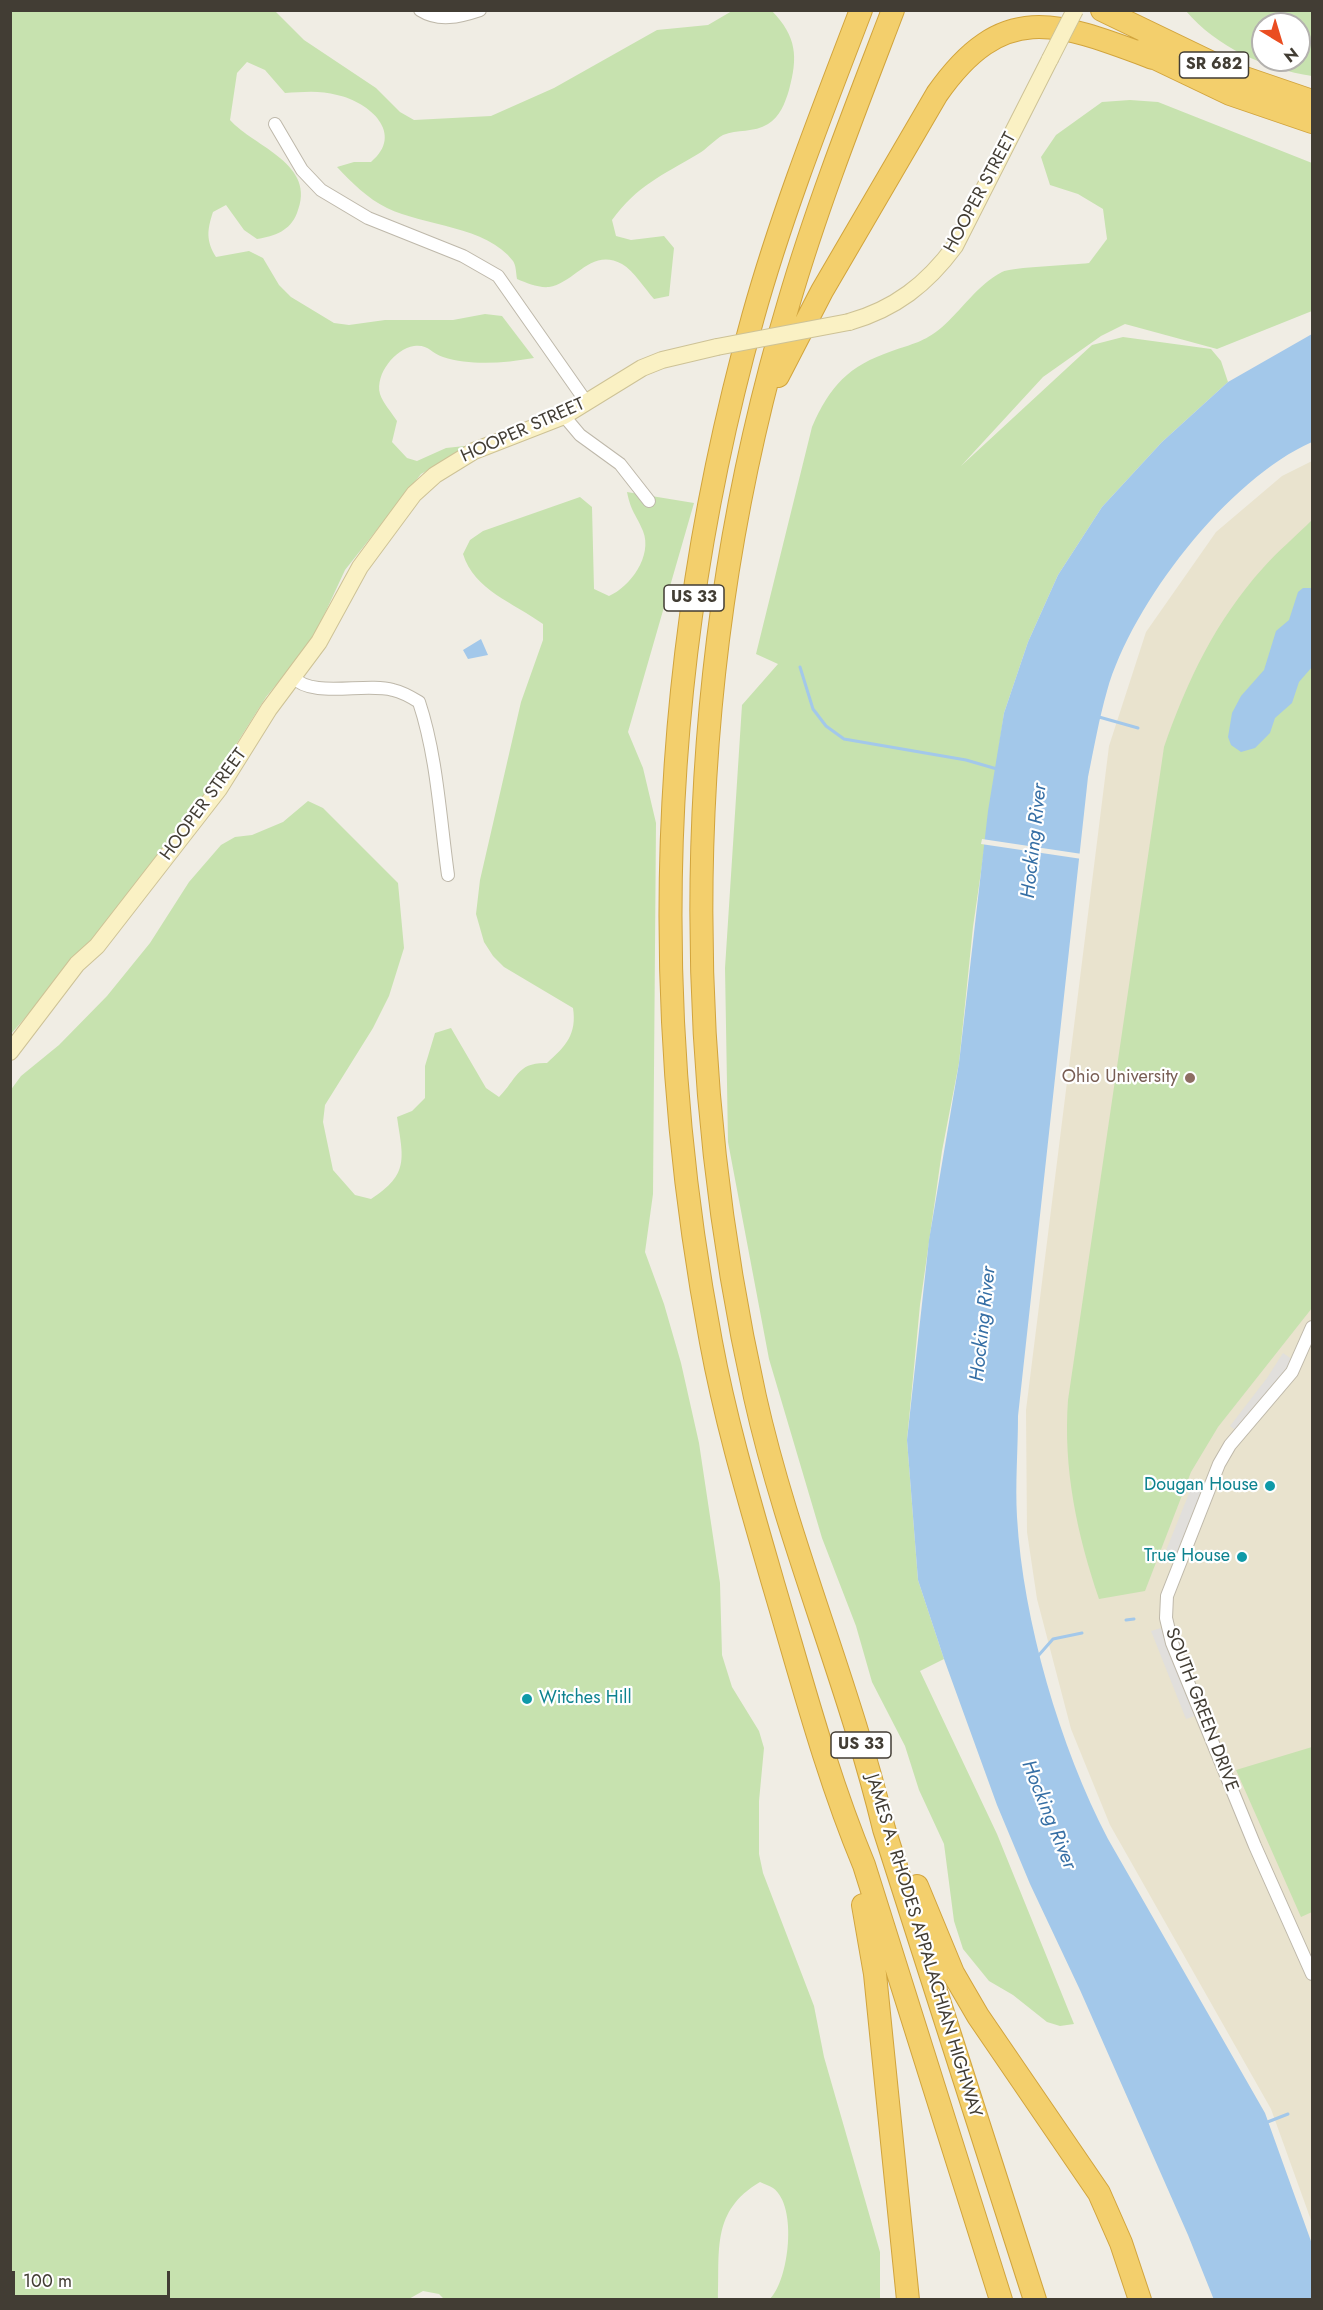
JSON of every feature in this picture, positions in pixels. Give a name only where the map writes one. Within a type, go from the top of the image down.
[{"type":"highway","name":"JAMES A. RHODES APPALACHIAN HIGHWAY","points":[[861,10],[788,205],[753,317],[724,430],[702,545],[686,646],[672,806],[669,901],[675,1072],[686,1180],[711,1344],[742,1478],[795,1661],[849,1830],[864,1865],[998,2290]]},
{"type":"highway","name":"JAMES A. RHODES APPALACHIAN HIGHWAY","points":[[893,10],[788,303],[759,414],[724,593],[709,730],[701,873],[701,961],[706,1075],[726,1241],[741,1329],[774,1477],[1032,2289]]},
{"type":"highway","points":[[1065,10],[1153,58]]},
{"type":"highway","name":"SR 682","points":[[1110,13],[1239,76],[1312,101]]},
{"type":"highway","points":[[759,414],[841,258],[937,94],[967,54],[997,32],[1038,23],[1076,29],[1153,58]]},
{"type":"highway","name":"SR 682","points":[[1153,58],[1230,94],[1312,122]]},
{"type":"highway","points":[[871,1777],[896,1825],[926,1909],[953,1973],[978,2016],[1099,2193],[1140,2300]]},
{"type":"highway","points":[[849,1830],[875,1974],[908,2300]]},
{"type":"street","points":[[420,10],[432,17],[446,18],[480,10]]},
{"type":"street","name":"HOOPER STREET","points":[[10,1052],[77,964],[98,946],[219,789],[269,709],[319,642],[360,567],[390,523],[419,488],[474,452],[564,416],[642,368],[662,360],[849,322],[888,309],[908,296],[942,264],[955,246],[1075,10]]},
{"type":"street","points":[[275,124],[302,170],[321,190],[368,218],[463,256],[498,276],[587,403]]},
{"type":"street","points":[[564,416],[580,435],[620,464],[649,501]]},
{"type":"street","points":[[293,677],[300,684],[317,688],[393,689],[419,702],[430,735],[430,757],[448,875]]},
{"type":"street","name":"SOUTH GREEN DRIVE","points":[[1312,1327],[1292,1372],[1230,1445],[1219,1464],[1167,1596],[1165,1608],[1172,1642],[1200,1713],[1312,1974]]},
{"type":"shaded area","name":"Ohio University","points":[[1312,461],[1312,2223],[1271,2109],[1110,1825],[1071,1729],[1037,1599],[1027,1532],[1026,1410],[1109,746],[1146,632],[1216,532],[1282,476]]},
{"type":"shaded area","points":[[1283,1353],[1293,1360],[1238,1432],[1230,1426]]},
{"type":"shaded area","points":[[1194,1481],[1204,1485],[1175,1557],[1165,1553]]},
{"type":"shaded area","points":[[1161,1628],[1195,1716],[1186,1719],[1151,1631]]},
{"type":"green space","points":[[10,11],[275,11],[304,40],[376,88],[400,112],[414,120],[491,116],[554,88],[657,30],[708,25],[732,11],[772,11],[791,39],[794,57],[792,78],[787,95],[776,118],[757,129],[723,135],[701,152],[661,175],[641,190],[612,220],[616,236],[631,240],[664,236],[674,248],[669,296],[654,299],[631,271],[611,260],[592,263],[549,287],[537,286],[517,279],[513,261],[502,249],[488,240],[387,208],[366,195],[337,167],[354,162],[371,162],[381,151],[385,141],[384,130],[379,121],[361,104],[331,93],[285,93],[265,70],[247,62],[237,73],[230,120],[291,169],[299,182],[301,196],[297,213],[286,228],[276,234],[257,239],[244,230],[226,205],[213,212],[208,235],[210,246],[216,257],[249,251],[263,258],[279,285],[291,297],[334,323],[349,325],[385,320],[453,320],[485,314],[502,316],[534,358],[500,362],[465,362],[443,357],[426,348],[414,346],[400,352],[388,364],[381,378],[380,394],[397,421],[392,442],[407,458],[417,461],[446,448],[474,445],[421,474],[345,570],[312,641],[266,697],[184,827],[107,923],[11,1034]]},
{"type":"green space","points":[[1186,11],[1312,11],[1312,76],[1291,72],[1311,72],[1311,12],[1251,12],[1251,58],[1227,46]]},
{"type":"green space","points":[[1130,100],[1158,102],[1312,163],[1312,311],[1217,349],[1125,324],[1101,336],[1043,377],[961,466],[1092,345],[1123,337],[1211,349],[1221,361],[1228,382],[1162,442],[1102,507],[1058,575],[1028,642],[1004,713],[973,927],[959,1063],[942,1151],[920,1305],[907,1440],[918,1580],[944,1659],[920,1671],[997,1834],[1074,2024],[1060,2026],[1047,2022],[1013,1995],[989,1981],[963,1949],[954,1921],[944,1844],[919,1790],[905,1746],[872,1682],[856,1626],[822,1538],[769,1359],[728,1142],[725,968],[742,705],[778,664],[756,654],[812,427],[826,400],[842,379],[863,363],[935,333],[993,277],[1008,270],[1089,263],[1107,239],[1103,209],[1078,194],[1050,185],[1041,157],[1056,135],[1102,102]]},
{"type":"green space","points":[[627,492],[694,503],[628,732],[643,768],[656,823],[653,1194],[645,1252],[664,1304],[681,1363],[699,1443],[720,1583],[722,1655],[732,1687],[759,1731],[764,1748],[759,1801],[759,1854],[763,1873],[814,2006],[824,2057],[880,2252],[880,2299],[770,2299],[777,2290],[786,2260],[788,2226],[786,2210],[781,2197],[773,2188],[760,2182],[744,2193],[726,2219],[719,2248],[718,2299],[445,2300],[439,2294],[423,2291],[407,2300],[11,2299],[10,1091],[21,1076],[59,1045],[107,996],[150,943],[189,882],[221,845],[235,837],[252,835],[283,822],[308,801],[323,808],[398,883],[404,948],[389,996],[373,1028],[325,1105],[323,1122],[333,1170],[355,1195],[371,1199],[384,1190],[398,1173],[402,1154],[397,1117],[412,1111],[425,1098],[425,1066],[435,1033],[451,1028],[486,1088],[499,1097],[523,1069],[537,1063],[547,1063],[554,1057],[565,1045],[572,1032],[573,1008],[504,967],[484,942],[476,914],[480,880],[521,702],[543,640],[543,624],[496,595],[476,577],[463,554],[470,540],[483,531],[580,497],[592,507],[594,589],[609,596],[625,586],[632,578],[638,570],[645,550],[643,531],[632,509]]},
{"type":"green space","points":[[1312,520],[1312,1308],[1218,1427],[1191,1472],[1145,1591],[1099,1599],[1084,1550],[1073,1501],[1068,1451],[1068,1400],[1164,747],[1193,675],[1217,630],[1263,568]]},
{"type":"green space","points":[[1312,1747],[1312,1912],[1301,1917],[1236,1770]]},
{"type":"water","name":"Hocking River","points":[[1312,334],[1312,442],[1280,460],[1248,484],[1187,547],[1138,620],[1120,657],[1104,702],[1088,777],[1018,1416],[1016,1505],[1027,1598],[1047,1682],[1074,1765],[1108,1839],[1265,2113],[1312,2244],[1312,2299],[1214,2300],[1188,2235],[1080,1990],[1030,1884],[997,1805],[944,1659],[918,1580],[907,1440],[929,1240],[959,1063],[988,811],[1004,713],[1028,642],[1058,575],[1102,507],[1162,442],[1228,382]]},
{"type":"water","points":[[1303,588],[1312,588],[1312,667],[1299,682],[1292,703],[1275,718],[1270,733],[1255,748],[1241,752],[1231,745],[1228,737],[1232,713],[1241,696],[1264,670],[1276,631],[1289,620],[1298,592]]},
{"type":"water","points":[[481,639],[488,655],[468,659],[463,650]]},
{"type":"pier","points":[[982,839],[1082,854],[1082,859],[981,844]]},
{"type":"waterway","points":[[800,667],[813,709],[826,726],[844,739],[966,760],[997,769]]},
{"type":"waterway","points":[[1099,717],[1138,728]]},
{"type":"waterway","points":[[1126,1620],[1134,1619]]},
{"type":"waterway","points":[[1038,1656],[1053,1639],[1082,1633]]},
{"type":"waterway","points":[[1265,2123],[1288,2114]]},
{"type":"place","name":"Ohio University","points":[[1190,1078]]},
{"type":"place","name":"Dougan House","points":[[1270,1486]]},
{"type":"place","name":"True House","points":[[1242,1557]]},
{"type":"place","name":"Witches Hill","points":[[527,1699]]}]
